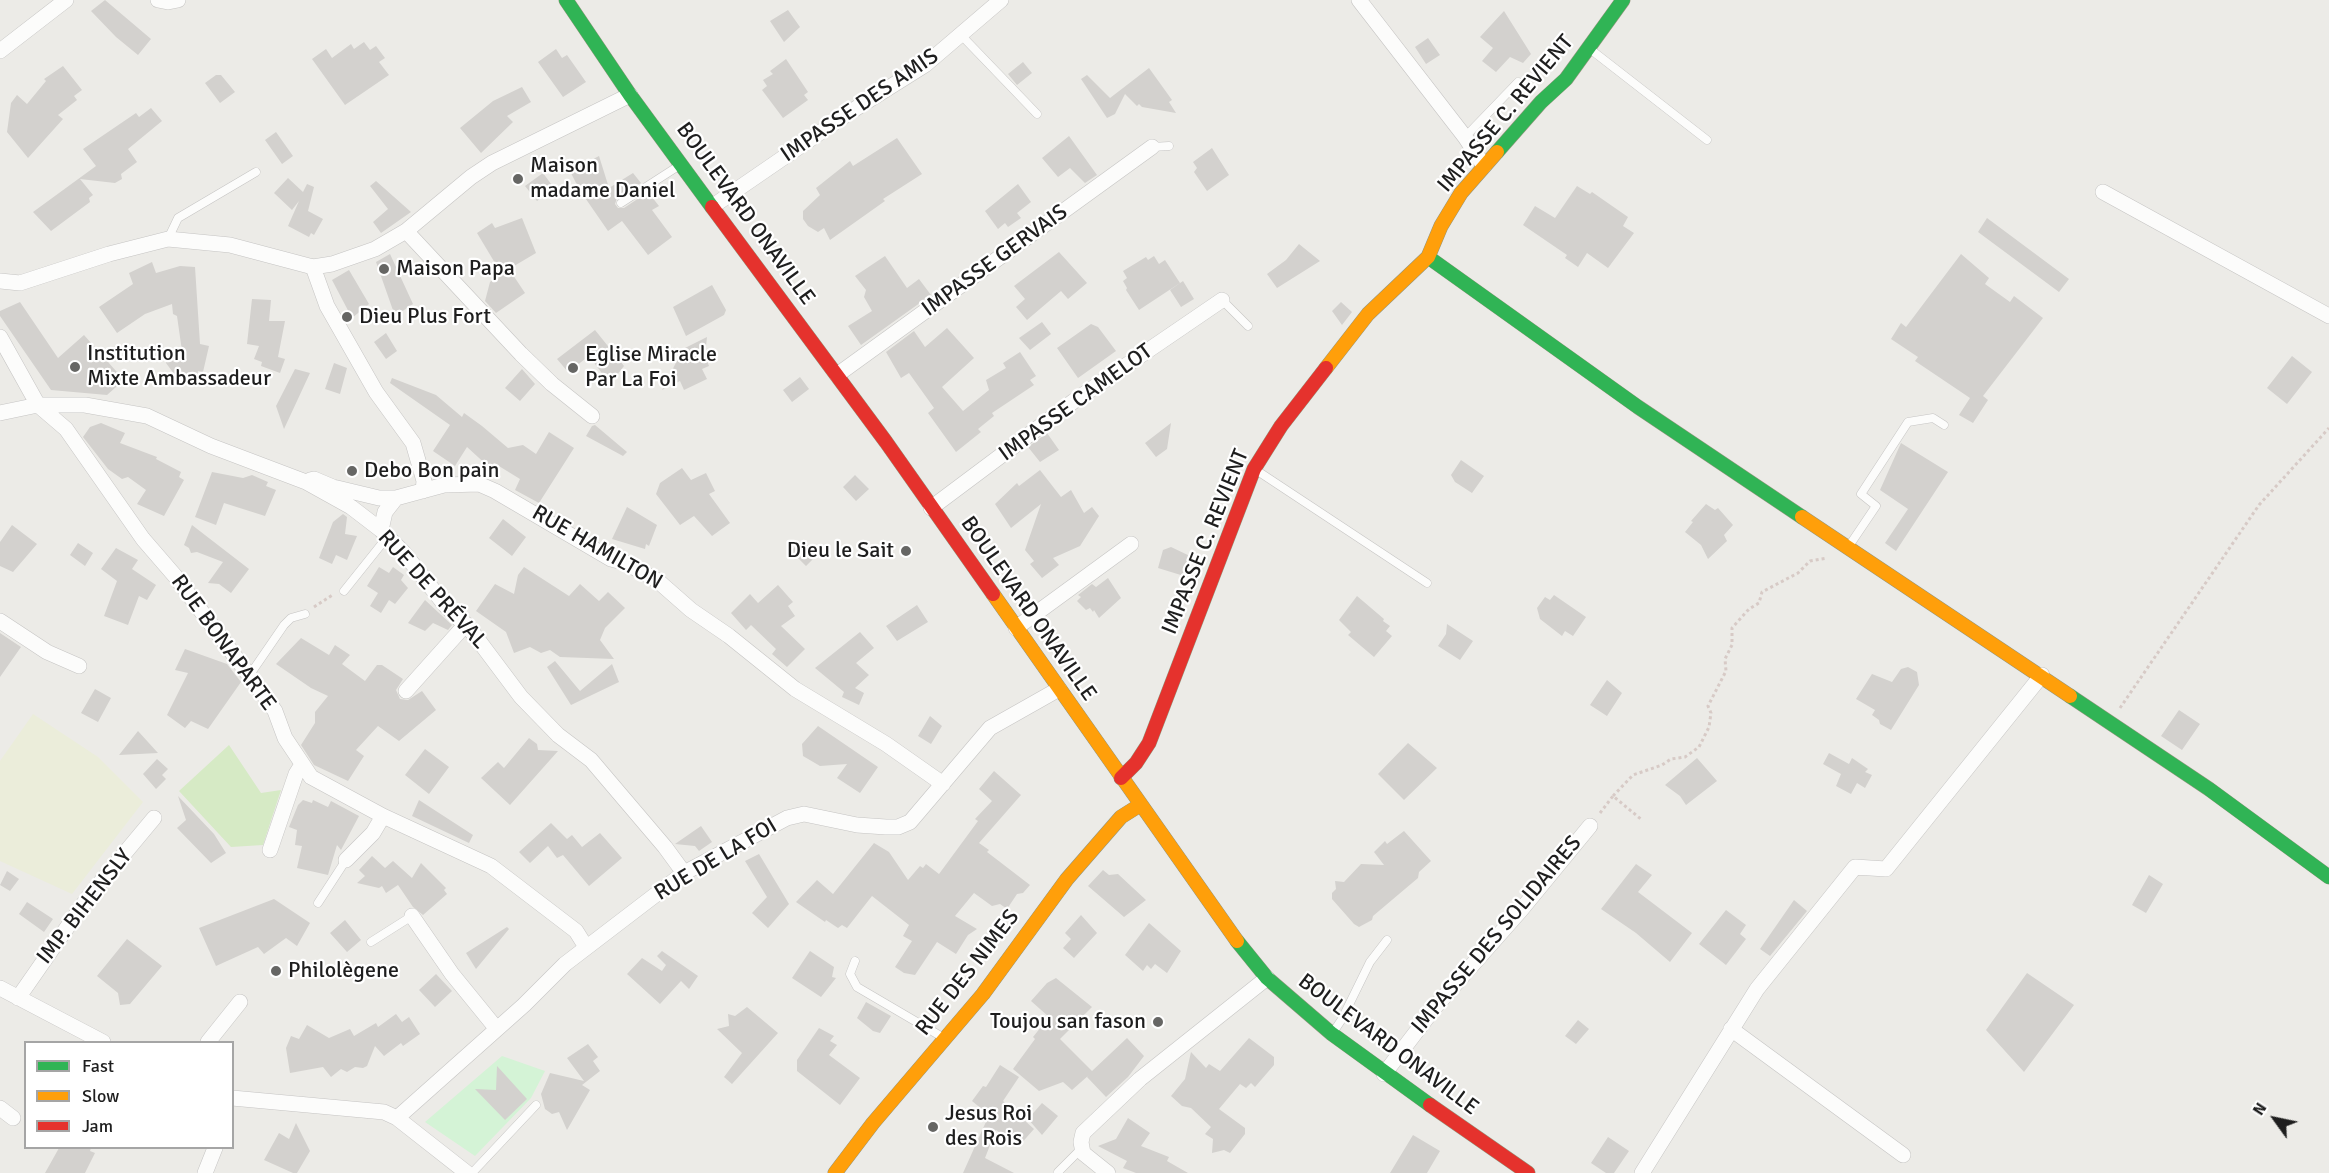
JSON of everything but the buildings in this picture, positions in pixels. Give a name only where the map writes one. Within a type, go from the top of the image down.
[{"type":"street","points":[[0,51],[66,0]]},
{"type":"street","points":[[158,0],[178,0]]},
{"type":"street","name":"BOULEVARD ONAVILLE","points":[[566,0],[630,95],[837,375],[1140,805],[1267,978],[1332,1034],[1506,1167],[1528,1173]]},
{"type":"street","points":[[1359,0],[1466,137],[1484,166]]},
{"type":"street","name":"IMPASSE C. REVIENT","points":[[1121,778],[1136,763],[1149,743],[1254,469],[1281,426],[1368,314],[1428,257],[1441,226],[1461,193],[1541,102],[1566,79],[1623,0]]},
{"type":"street","name":"IMPASSE DES AMIS","points":[[713,206],[847,114],[925,65],[995,2]]},
{"type":"street","points":[[0,281],[20,283],[55,274],[109,254],[168,239],[230,245],[313,267],[332,264],[375,249],[406,231],[471,177],[492,163],[630,95]]},
{"type":"street","name":"IMPASSE GERVAIS","points":[[837,375],[1152,147]]},
{"type":"street","points":[[2103,192],[2329,316]]},
{"type":"street","points":[[406,231],[521,354],[552,384],[592,416]]},
{"type":"street","points":[[1428,257],[1638,407],[2042,675],[2329,877]]},
{"type":"street","points":[[313,267],[327,306],[376,392],[413,443],[424,481],[423,491]]},
{"type":"street","name":"IMPASSE CAMELOT","points":[[931,508],[1074,401],[1222,300]]},
{"type":"street","name":"RUE BONAPARTE","points":[[0,337],[38,405],[66,429],[143,539],[175,576],[275,711],[285,738],[301,766],[311,777],[383,816],[491,866],[576,931],[586,947]]},
{"type":"street","name":"RUE DE PRÉVAL","points":[[0,413],[38,405],[85,405],[147,416],[212,446],[306,482],[325,495],[351,507],[379,529],[420,571],[445,605],[466,624],[521,697],[558,735],[591,760],[657,837],[684,873]]},
{"type":"street","name":"RUE HAMILTON","points":[[306,482],[314,479],[333,487],[379,498],[396,498],[444,485],[478,484],[519,504],[611,559],[644,572],[795,689],[885,744],[943,784]]},
{"type":"street","points":[[379,498],[372,506],[379,529]]},
{"type":"street","points":[[379,529],[385,512],[396,498]]},
{"type":"street","points":[[1016,628],[1131,544]]},
{"type":"street","points":[[0,621],[47,652],[78,666]]},
{"type":"street","points":[[406,691],[466,624]]},
{"type":"street","points":[[1642,1173],[1757,989],[1855,867],[1886,869],[2042,675]]},
{"type":"street","name":"RUE DE LA FOI","points":[[397,1118],[586,947],[684,873],[787,818],[795,816],[804,814],[857,825],[898,827],[910,822],[990,728],[1059,689]]},
{"type":"street","points":[[270,850],[296,774],[301,766]]},
{"type":"street","name":"RUE DES NIMES","points":[[835,1173],[1009,960],[1067,879],[1121,817],[1140,805]]},
{"type":"street","points":[[346,860],[373,833],[383,816]]},
{"type":"street","name":"IMP. BIHENSLY","points":[[18,998],[88,896],[154,818]]},
{"type":"street","name":"IMPASSE DES SOLIDAIRES","points":[[1384,1074],[1436,1006],[1521,910],[1590,826]]},
{"type":"street","points":[[412,916],[452,974],[496,1028]]},
{"type":"street","points":[[1108,1173],[1083,1154],[1083,1133],[1140,1079],[1267,978]]},
{"type":"street","points":[[0,988],[101,1041]]},
{"type":"street","points":[[209,1041],[240,1002]]},
{"type":"street","points":[[1731,1029],[1903,1155]]},
{"type":"street","points":[[234,1098],[371,1109],[397,1118],[469,1173]]},
{"type":"street","points":[[0,1108],[13,1118]]},
{"type":"street","points":[[205,1173],[215,1149]]},
{"type":"lane","points":[[961,35],[1037,114]]},
{"type":"lane","points":[[1589,48],[1707,140]]},
{"type":"lane","points":[[1466,137],[1518,82]]},
{"type":"lane","points":[[1152,147],[1169,146]]},
{"type":"lane","points":[[621,203],[682,164]]},
{"type":"lane","points":[[168,239],[178,218],[256,172]]},
{"type":"lane","points":[[1222,300],[1248,326]]},
{"type":"lane","points":[[1845,545],[1876,506],[1861,494],[1908,422],[1933,418],[1944,425]]},
{"type":"lane","points":[[1254,469],[1427,583]]},
{"type":"lane","points":[[344,591],[379,529]]},
{"type":"lane","points":[[249,676],[284,625],[291,618],[305,614]]},
{"type":"lane","points":[[318,903],[346,860]]},
{"type":"lane","points":[[371,942],[412,916]]},
{"type":"lane","points":[[1332,1034],[1342,1019],[1370,962],[1387,939]]},
{"type":"lane","points":[[855,961],[850,974],[857,987],[945,1038]]},
{"type":"lane","points":[[469,1173],[536,1105]]},
{"type":"lane","points":[[1058,1172],[1082,1148]]},
{"type":"path","points":[[2110,722],[2259,505],[2329,429]]},
{"type":"path","points":[[1590,826],[1633,775],[1662,765],[1671,759],[1685,757],[1699,747],[1709,727],[1711,713],[1708,706],[1726,671],[1725,658],[1732,645],[1732,628],[1749,609],[1759,603],[1762,592],[1798,573],[1810,561],[1826,560],[1845,545]]},
{"type":"path","points":[[305,614],[330,596],[344,591]]},
{"type":"path","points":[[1613,796],[1642,820]]},
{"type":"green space","points":[[33,714],[98,757],[143,802],[72,894],[0,861],[0,761]]},
{"type":"green space","points":[[229,745],[261,793],[281,790],[263,845],[231,847],[179,791]]},
{"type":"green space","points":[[502,1056],[545,1071],[531,1098],[475,1156],[425,1122]]},
{"type":"traffic: fast","points":[[566,0],[630,95],[712,207]]},
{"type":"traffic: fast","points":[[1497,152],[1541,102],[1566,79],[1623,0]]},
{"type":"traffic: fast","points":[[1428,257],[1638,407],[1802,517]]},
{"type":"traffic: fast","points":[[2070,696],[2209,789],[2329,877]]},
{"type":"traffic: fast","points":[[1237,941],[1267,978],[1332,1034],[1430,1105]]},
{"type":"traffic: slow","points":[[1326,368],[1368,314],[1428,257],[1441,226],[1461,193],[1497,152]]},
{"type":"traffic: slow","points":[[1802,517],[2070,696]]},
{"type":"traffic: slow","points":[[993,594],[1237,941]]},
{"type":"traffic: slow","points":[[835,1173],[873,1123],[983,994],[1067,879],[1121,817],[1140,805]]},
{"type":"traffic: jam","points":[[712,207],[886,442],[993,594]]},
{"type":"traffic: jam","points":[[1121,778],[1136,763],[1149,743],[1254,469],[1281,426],[1326,368]]},
{"type":"traffic: jam","points":[[1430,1105],[1528,1173]]},
{"type":"place","name":"Maison madame Daniel","points":[[518,179]]},
{"type":"place","name":"Maison Papa","points":[[384,269]]},
{"type":"place","name":"Dieu Plus Fort","points":[[347,317]]},
{"type":"place","name":"Institution Mixte Ambassadeur","points":[[75,367]]},
{"type":"place","name":"Eglise Miracle Par La Foi","points":[[573,368]]},
{"type":"place","name":"Debo Bon pain","points":[[352,471]]},
{"type":"place","name":"Dieu le Sait","points":[[906,551]]},
{"type":"place","name":"Philolègene","points":[[276,971]]},
{"type":"place","name":"Toujou san fason","points":[[1158,1022]]},
{"type":"place","name":"Jesus Roi des Rois","points":[[933,1127]]}]
